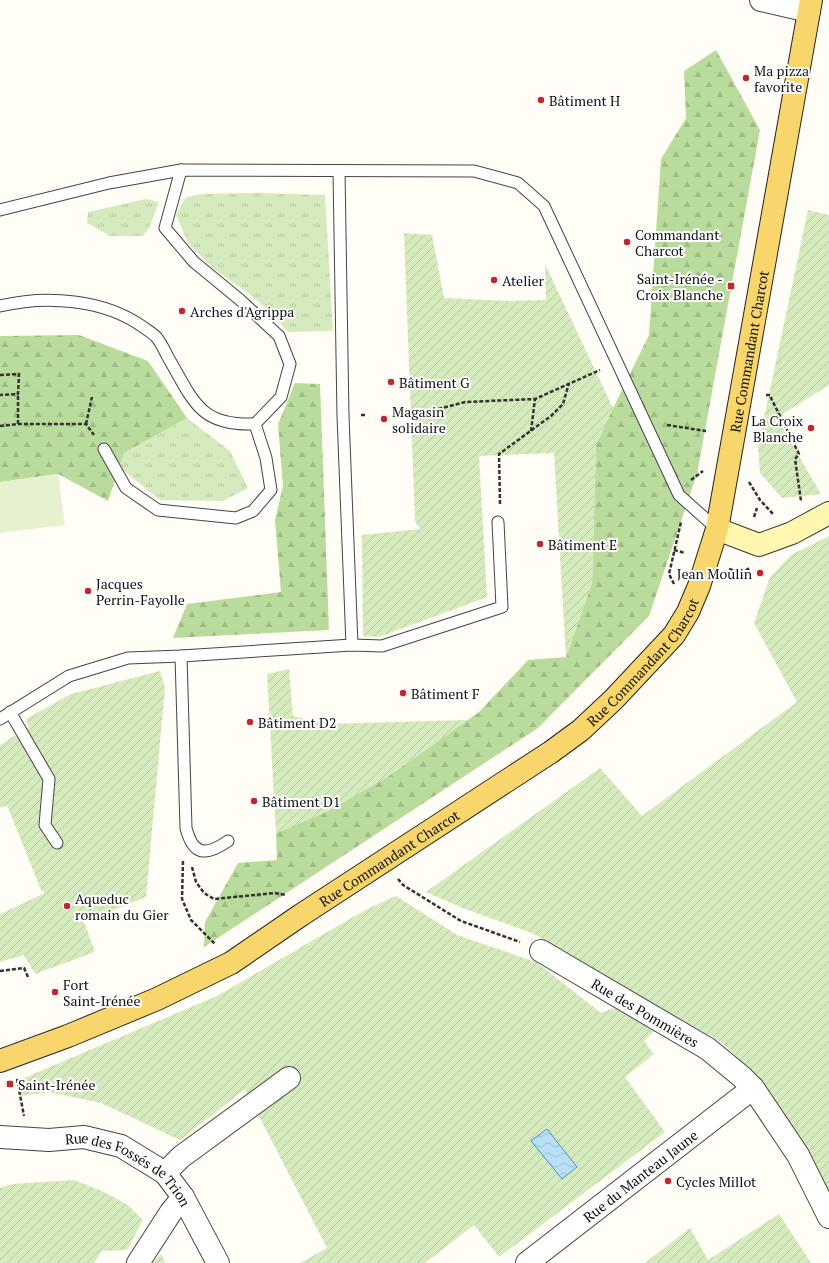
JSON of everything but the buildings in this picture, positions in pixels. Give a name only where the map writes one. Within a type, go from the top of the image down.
[{"type":"main road","name":"Rue Commandant Charcot","points":[[0,1061],[68,1036],[157,999],[231,963],[551,752],[581,730],[614,699],[674,635],[688,612],[699,586],[716,529],[810,5]]},
{"type":"main road","points":[[716,529],[759,545],[792,533],[829,512]]},
{"type":"main road","name":"Rue Commandant Charcot","points":[[9,1077],[68,1036]]},
{"type":"street","points":[[761,0],[810,5]]},
{"type":"street","name":"Rue des Pommières","points":[[541,951],[708,1049],[753,1088],[798,1156],[829,1217]]},
{"type":"street","points":[[165,1174],[184,1155],[289,1078]]},
{"type":"street","name":"Rue du Manteau Jaune","points":[[527,1263],[753,1088]]},
{"type":"street","name":"Rue des Fossés de Trion","points":[[0,1137],[48,1140],[84,1136],[121,1146],[165,1174],[183,1197],[218,1263]]},
{"type":"street","points":[[138,1263],[171,1212],[183,1197]]},
{"type":"lane","points":[[0,210],[109,183],[181,170],[474,171],[518,183],[544,206],[679,495],[716,529]]},
{"type":"lane","points":[[0,306],[39,300],[82,303],[128,317],[157,337],[195,404],[213,418],[235,425],[255,424],[281,397],[290,364],[279,336],[239,299],[194,262],[165,228],[181,170]]},
{"type":"lane","points":[[339,171],[343,416],[352,645]]},
{"type":"lane","points":[[104,449],[126,488],[158,510],[236,518],[253,511],[271,490],[266,458],[255,424]]},
{"type":"lane","points":[[0,719],[69,676],[128,658],[352,645],[382,646],[502,607],[498,522]]},
{"type":"lane","points":[[182,656],[186,828],[190,842],[199,851],[208,852],[217,849],[228,841]]},
{"type":"lane","points":[[10,712],[49,779],[45,825],[57,843]]},
{"type":"path","points":[[415,415],[464,402],[535,399],[602,369]]},
{"type":"path","points":[[0,375],[19,374],[18,424]]},
{"type":"path","points":[[498,522],[501,495],[499,454],[551,416],[563,404],[569,383]]},
{"type":"path","points":[[0,395],[18,394]]},
{"type":"path","points":[[766,395],[770,395],[798,454],[795,459],[801,506]]},
{"type":"path","points":[[92,397],[86,424],[104,449]]},
{"type":"path","points":[[531,431],[535,399]]},
{"type":"path","points":[[0,427],[18,424],[86,424]]},
{"type":"path","points":[[665,425],[706,431]]},
{"type":"path","points":[[754,517],[757,508]]},
{"type":"path","points":[[191,859],[196,882],[204,893],[214,899],[275,893],[286,895]]},
{"type":"path","points":[[182,862],[182,899],[191,920],[218,948]]},
{"type":"path","points":[[399,880],[403,885],[461,920],[508,936],[541,951]]},
{"type":"path","points":[[0,971],[24,968],[28,977]]},
{"type":"path","points":[[9,1077],[24,1113]]},
{"type":"green space","points":[[716,50],[760,130],[697,474],[649,616],[538,728],[204,947],[205,922],[238,863],[277,860],[276,833],[326,812],[387,777],[479,712],[528,660],[566,657],[592,583],[596,443],[649,335],[661,159],[686,118],[684,71]]},
{"type":"green space","points":[[258,193],[325,195],[333,331],[288,332],[268,310],[247,292],[215,270],[188,243],[176,215],[186,197],[203,194]]},
{"type":"green space","points":[[146,199],[159,202],[149,228],[143,236],[110,236],[87,223],[88,212]]},
{"type":"green space","points":[[808,210],[829,215],[829,385],[784,413],[779,422],[821,494],[782,498],[760,473],[758,447]]},
{"type":"green space","points":[[404,233],[432,235],[444,298],[509,301],[546,300],[545,264],[613,408],[596,446],[592,583],[566,658],[554,453],[479,456],[487,597],[379,637],[363,636],[362,535],[420,529],[415,521]]},
{"type":"green space","points":[[79,335],[148,361],[187,418],[124,453],[108,501],[58,474],[0,482],[0,336]]},
{"type":"green space","points":[[295,383],[320,384],[329,630],[173,638],[187,604],[281,592],[275,520],[283,486],[278,424]]},
{"type":"green space","points":[[187,418],[230,451],[248,488],[223,501],[160,500],[119,467],[124,453]]},
{"type":"green space","points":[[58,474],[65,525],[0,533],[0,482]]},
{"type":"green space","points":[[829,536],[829,1217],[750,1069],[722,1043],[532,933],[465,909],[426,892],[600,768],[642,816],[797,702],[754,623],[770,577],[791,555]]},
{"type":"green space","points":[[289,669],[293,716],[324,724],[468,720],[387,777],[326,812],[276,833],[267,674]]},
{"type":"green space","points":[[160,671],[165,688],[146,897],[84,922],[95,952],[35,974],[24,955],[0,962],[0,914],[45,893],[41,890],[7,805],[0,808],[0,745],[29,727],[26,719],[71,694]]},
{"type":"green space","points":[[396,896],[457,935],[536,962],[601,1013],[614,1008],[654,1031],[644,1041],[654,1054],[625,1077],[665,1132],[499,1257],[474,1225],[425,1263],[300,1263],[327,1248],[245,1089],[180,1140],[101,1103],[49,1092],[20,1096],[17,1081],[217,996],[367,909]]},
{"type":"green space","points":[[74,1180],[102,1191],[128,1205],[143,1220],[127,1250],[102,1251],[94,1263],[0,1263],[0,1188],[12,1184]]},
{"type":"green space","points":[[779,1214],[811,1263],[645,1263],[690,1228],[708,1260]]},
{"type":"green space","points":[[161,1254],[166,1263],[152,1263]]},
{"type":"water","points":[[547,1129],[577,1167],[562,1179],[531,1141]]},
{"type":"place","name":"Ma pizza favorite","points":[[746,78]]},
{"type":"place","name":"Bâtiment H","points":[[541,100]]},
{"type":"place","name":"Commandant Charcot","points":[[627,242]]},
{"type":"place","name":"Atelier","points":[[494,280]]},
{"type":"place","name":"Saint-Irénée - Croix Blanche","points":[[731,286]]},
{"type":"place","name":"Arches d'Agrippa","points":[[182,311]]},
{"type":"place","name":"Bâtiment G","points":[[391,382]]},
{"type":"place","name":"Magasin solidaire","points":[[384,419]]},
{"type":"place","name":"La Croix Blanche","points":[[811,428]]},
{"type":"place","name":"Bâtiment E","points":[[540,544]]},
{"type":"place","name":"Jean Moulin","points":[[760,573]]},
{"type":"place","name":"Jacques Perrin-Fayolle","points":[[88,591]]},
{"type":"place","name":"Bâtiment F","points":[[403,693]]},
{"type":"place","name":"Bâtiment D2","points":[[250,722]]},
{"type":"place","name":"Bâtiment D1","points":[[254,801]]},
{"type":"place","name":"Aqueduc romain du Gier","points":[[67,906]]},
{"type":"place","name":"Fort Saint-Irénée","points":[[55,992]]},
{"type":"place","name":"Saint-Irénée","points":[[10,1084]]},
{"type":"place","name":"Cycles Millot","points":[[668,1181]]}]
